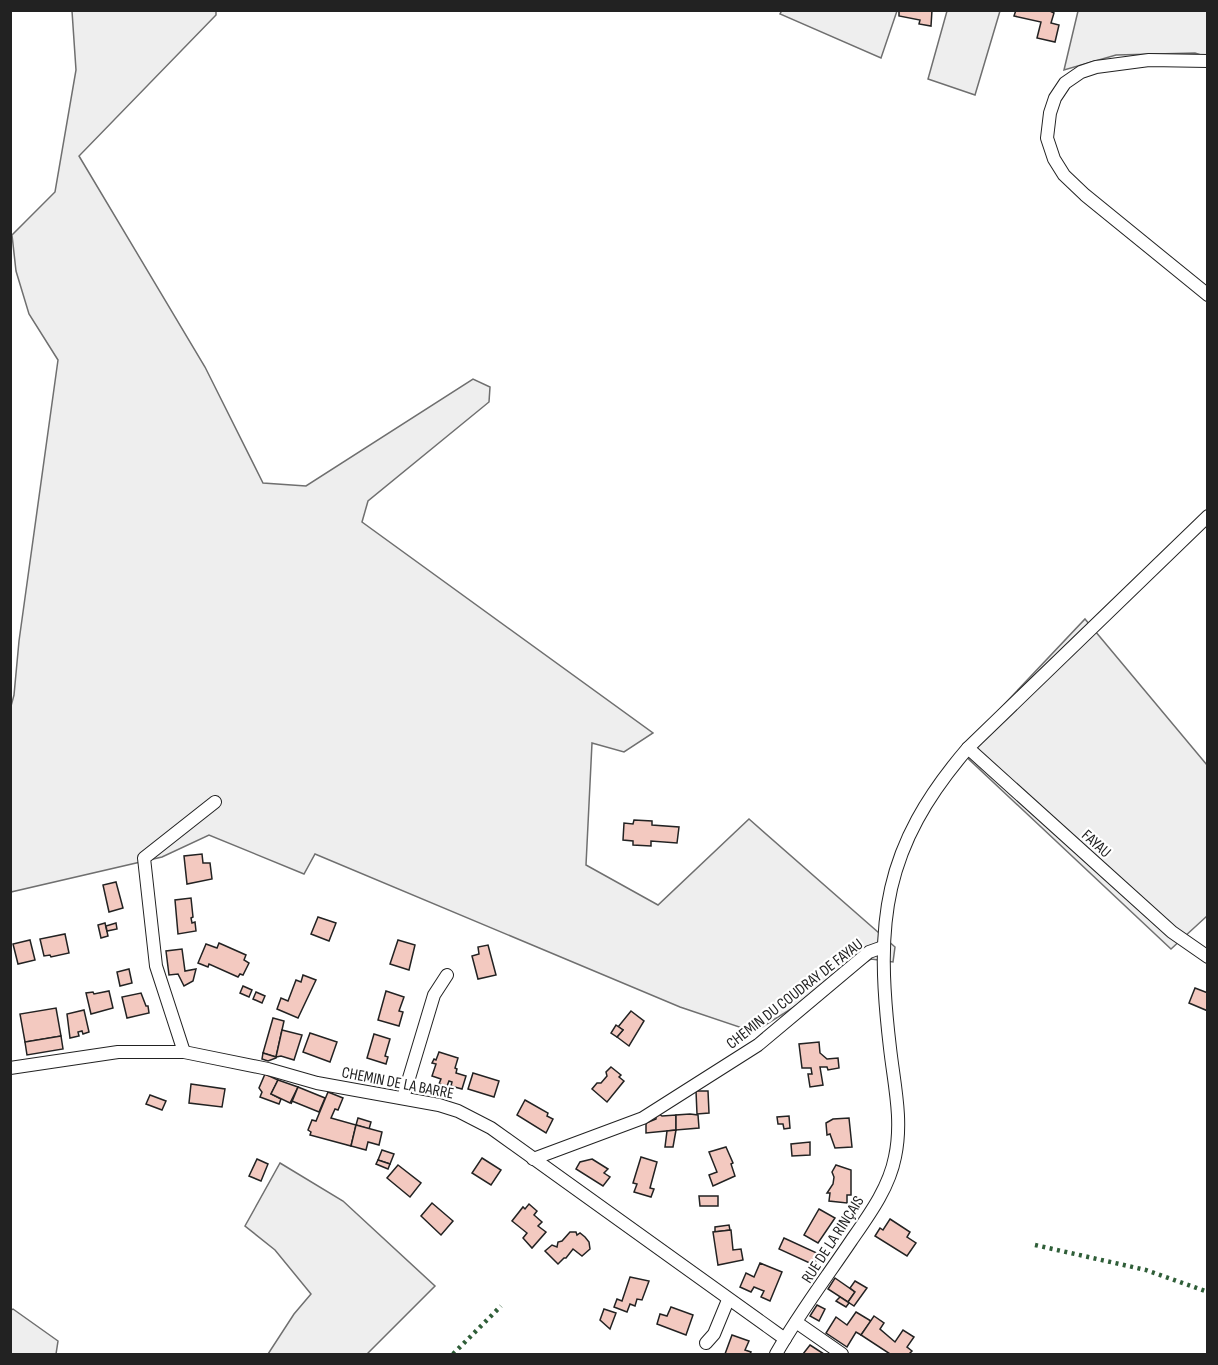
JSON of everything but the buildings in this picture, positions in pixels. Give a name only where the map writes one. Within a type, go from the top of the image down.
[{"type":"street","points":[[1208,62],[1149,60],[1096,67],[1080,72],[1065,83],[1055,98],[1050,113],[1047,138],[1054,159],[1064,176],[1208,295]]},
{"type":"street","name":"RUE DE LA RINÇAIS","points":[[776,1354],[883,1190],[896,1157],[898,1101],[884,989],[883,947],[887,902],[901,852],[917,818],[932,793],[968,748],[1208,516]]},
{"type":"street","name":"FAYAU","points":[[968,748],[1172,932],[1208,957]]},
{"type":"street","points":[[184,1052],[156,966],[144,858],[215,802]]},
{"type":"street","name":"CHEMIN DU COUDRAY DE FAYAU","points":[[532,1159],[643,1118],[758,1045],[869,952],[883,947]]},
{"type":"street","points":[[404,1098],[434,995],[447,975]]},
{"type":"street","name":"CHEMIN DE LA BARRE","points":[[10,1068],[118,1052],[184,1052],[268,1069],[317,1083],[404,1098],[458,1111],[491,1128],[785,1339]]},
{"type":"street","points":[[706,1343],[714,1334],[728,1300]]},
{"type":"street","points":[[796,1322],[842,1354]]},
{"type":"shaded area","points":[[782,10],[897,11],[881,58],[780,14]]},
{"type":"shaded area","points":[[72,11],[216,11],[216,15],[79,156],[205,367],[263,483],[306,486],[473,379],[490,387],[489,402],[368,501],[362,522],[653,733],[624,752],[592,743],[586,865],[658,905],[749,819],[895,947],[893,962],[871,959],[754,1032],[680,1007],[315,854],[304,874],[209,835],[162,857],[11,892],[11,706],[58,360],[29,314],[16,271],[12,235],[55,192],[76,70]]},
{"type":"shaded area","points":[[947,11],[1000,11],[975,95],[928,79]]},
{"type":"shaded area","points":[[1078,11],[1207,11],[1207,57],[1195,53],[1116,55],[1064,70]]},
{"type":"shaded area","points":[[1085,619],[1207,765],[1207,916],[1171,949],[960,751]]},
{"type":"shaded area","points":[[280,1163],[343,1201],[435,1286],[367,1354],[268,1354],[294,1314],[311,1294],[275,1250],[245,1226]]},
{"type":"shaded area","points":[[13,1309],[58,1341],[56,1354],[11,1354],[11,1310]]},
{"type":"hedge","points":[[1035,1245],[1146,1270],[1208,1292]]},
{"type":"hedge","points":[[453,1354],[501,1306]]}]
